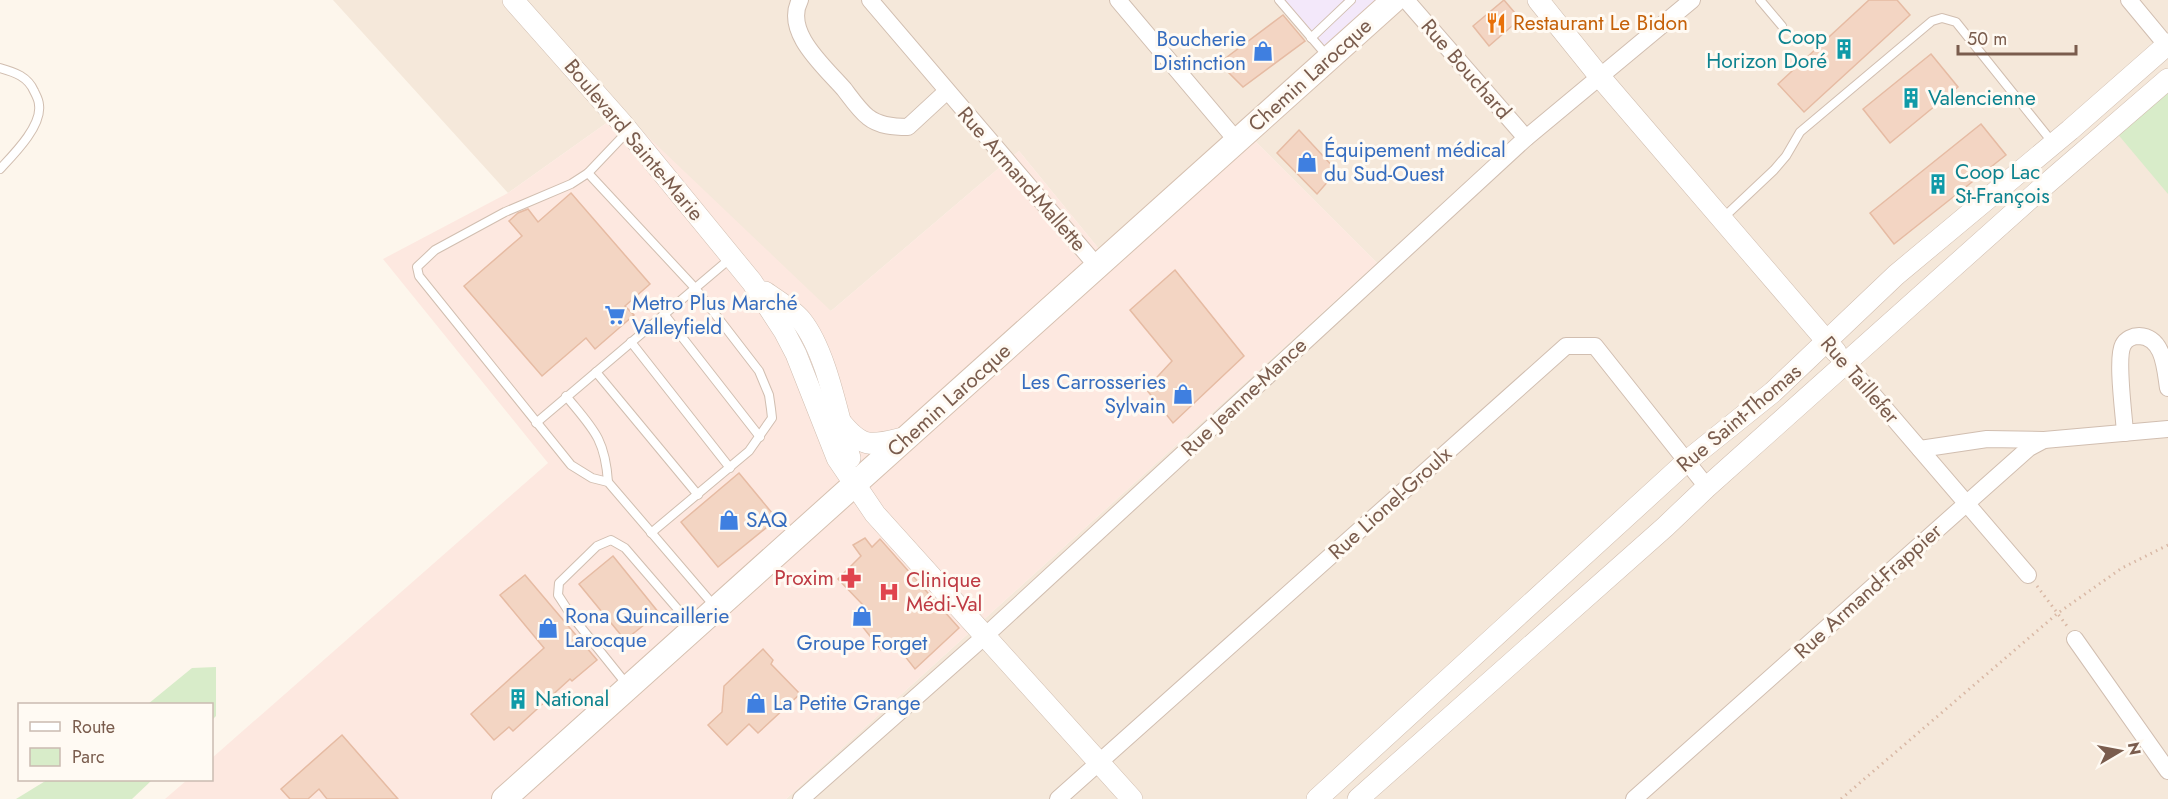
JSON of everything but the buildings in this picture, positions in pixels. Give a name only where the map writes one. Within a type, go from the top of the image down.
[{"type":"main road","name":"Chemin Larocque","points":[[504,799],[1237,141],[1383,6]]},
{"type":"street","name":"Boulevard Sainte-Marie","points":[[513,0],[628,130],[752,282],[796,354],[837,458],[875,514],[1132,799]]},
{"type":"street","name":"Rue Armand-Mallette","points":[[800,0],[796,8],[797,24],[808,48],[868,118],[885,126],[908,127],[947,92]]},
{"type":"street","name":"Rue Armand-Mallette","points":[[870,0],[1097,266]]},
{"type":"street","points":[[1118,0],[1237,141]]},
{"type":"street","name":"Rue Bouchard","points":[[1406,0],[1526,138]]},
{"type":"street","name":"Rue Taillefer","points":[[1538,0],[1826,342],[2028,575]]},
{"type":"street","name":"Rue Jeanne-Mance","points":[[801,799],[985,636],[1526,138],[1692,0]]},
{"type":"street","points":[[2129,0],[2168,45]]},
{"type":"street","name":"Rue Saint-Thomas","points":[[1317,799],[1687,461],[1773,392],[1896,275],[2168,45]]},
{"type":"street","name":"Rue Saint-Thomas","points":[[1358,799],[2044,186],[2168,80]]},
{"type":"street","name":"Boulevard Sainte-Marie","points":[[752,282],[799,318],[813,336],[850,459],[854,484]]},
{"type":"street","points":[[2125,433],[2121,368],[2123,345],[2130,338],[2138,336],[2149,338],[2160,349],[2164,359],[2168,388]]},
{"type":"street","name":"Rue Lionel-Groulx","points":[[1058,799],[1566,346],[1595,346],[1707,487]]},
{"type":"street","points":[[838,420],[853,438],[870,444],[907,437]]},
{"type":"street","name":"Rue Armand-Frappier","points":[[1634,799],[2029,448],[2044,440],[2168,429]]},
{"type":"street","points":[[1920,449],[1987,439],[2044,440]]},
{"type":"street","points":[[2075,639],[2168,771]]},
{"type":"lane","points":[[1279,0],[1329,58]]},
{"type":"lane","points":[[1311,38],[1351,0]]},
{"type":"lane","points":[[1760,0],[1782,27]]},
{"type":"lane","points":[[1722,219],[1774,170],[1806,126],[1932,21],[1942,18],[1956,22],[2053,144]]},
{"type":"lane","points":[[0,68],[16,72],[31,84],[39,103],[39,117],[20,147],[0,169]]},
{"type":"lane","points":[[608,482],[592,478],[571,465],[419,276],[417,267],[435,250],[505,212],[572,184],[588,173],[628,130]]},
{"type":"lane","points":[[588,173],[695,288],[759,371],[769,395],[772,418],[749,451],[651,533]]},
{"type":"lane","points":[[536,423],[733,257]]},
{"type":"lane","points":[[664,314],[760,437]]},
{"type":"lane","points":[[631,342],[730,468]]},
{"type":"lane","points":[[596,372],[698,495]]},
{"type":"lane","points":[[566,396],[598,436],[605,454],[608,482],[716,609]]},
{"type":"lane","points":[[629,686],[571,615],[558,595],[559,583],[597,546],[611,540],[625,548],[694,628]]},
{"type":"path","points":[[1841,799],[2058,613],[2122,568],[2168,545]]},
{"type":"path","points":[[2028,575],[2075,639]]},
{"type":"shaded area","points":[[333,0],[1275,0],[1323,56],[1387,0],[2168,0],[2168,799],[786,799],[1377,263],[1241,127],[1099,249],[1019,151],[831,311],[774,293],[622,112],[508,193]]},
{"type":"shaded area","points":[[1275,0],[1387,0],[1323,57]]},
{"type":"shaded area","points":[[622,112],[831,311],[1019,151],[1099,249],[1241,127],[1377,263],[786,799],[165,799],[186,781],[213,781],[213,757],[548,463],[383,259],[508,193]]},
{"type":"green space","points":[[2168,87],[2168,194],[2116,132]]},
{"type":"green space","points":[[216,667],[216,716],[213,719],[213,703],[149,703],[192,668]]},
{"type":"green space","points":[[45,781],[151,781],[132,799],[16,799]]},
{"type":"place","name":"Restaurant Le Bidon","points":[[1496,23]]},
{"type":"place","name":"Coop Horizon Doré","points":[[1844,49]]},
{"type":"place","name":"Boucherie Distinction","points":[[1263,51]]},
{"type":"place","name":"Valencienne","points":[[1911,98]]},
{"type":"place","name":"Équipement médical du Sud-Ouest","points":[[1307,162]]},
{"type":"place","name":"Coop Lac St-François","points":[[1938,184]]},
{"type":"place","name":"Metro Plus Marché Valleyfield","points":[[615,315]]},
{"type":"place","name":"Les Carrosseries Sylvain","points":[[1183,394]]},
{"type":"place","name":"SAQ","points":[[729,520]]},
{"type":"place","name":"Proxim","points":[[851,578]]},
{"type":"place","name":"Clinique Médi-Val","points":[[889,592]]},
{"type":"place","name":"Groupe Forget","points":[[862,616]]},
{"type":"place","name":"Rona Quincaillerie Larocque","points":[[548,628]]},
{"type":"place","name":"National","points":[[518,699]]},
{"type":"place","name":"La Petite Grange","points":[[756,703]]}]
